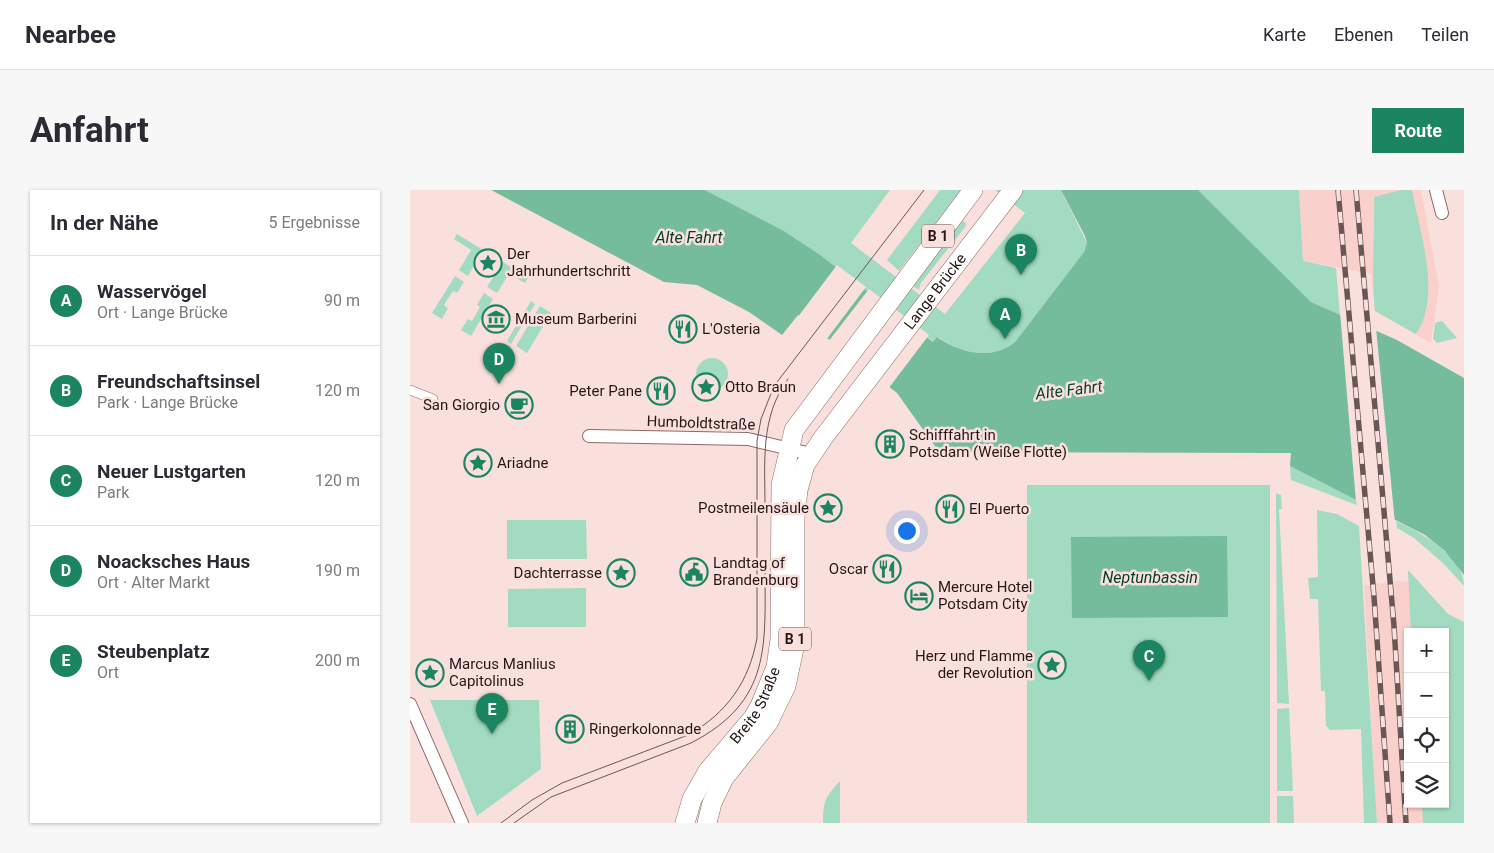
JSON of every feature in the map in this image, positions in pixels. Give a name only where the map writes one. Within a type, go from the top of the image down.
[{"type":"main road","name":"Lange Brücke","points":[[834,377],[973,190]]},
{"type":"main road","name":"Lange Brücke","points":[[857,394],[1010,194]]},
{"type":"main road","name":"Breite Straße","points":[[685,823],[692,798],[708,771],[753,718],[766,693],[776,667],[780,639],[781,485],[789,448],[799,421],[834,377]]},
{"type":"main road","name":"Breite Straße","points":[[707,823],[721,784],[771,717],[790,672],[796,630],[796,504],[801,476],[811,454],[857,394]]},
{"type":"street","points":[[1436,190],[1442,213]]},
{"type":"street","points":[[410,393],[433,398]]},
{"type":"street","name":"Humboldtstraße","points":[[588,436],[739,438],[811,454]]},
{"type":"street","points":[[410,704],[462,823]]},
{"type":"shaded area","points":[[705,190],[890,190],[851,243],[945,314],[1025,213],[995,190],[1061,190],[1087,243],[1084,252],[1015,342],[1006,348],[996,351],[976,353],[956,347],[938,337],[934,342],[819,254],[784,231]]},
{"type":"shaded area","points":[[940,190],[961,190],[899,271],[887,260]]},
{"type":"shaded area","points":[[1198,190],[1299,190],[1303,261],[1336,268],[1340,315],[1311,302]]},
{"type":"shaded area","points":[[1299,190],[1421,190],[1439,286],[1431,343],[1375,311],[1371,274],[1303,261]]},
{"type":"shaded area","points":[[1401,190],[1412,190],[1427,264],[1427,302],[1424,319],[1416,334],[1375,311],[1373,282],[1374,197]]},
{"type":"shaded area","points":[[961,220],[966,223],[966,226],[921,283],[919,290],[913,286],[917,277]]},
{"type":"shaded area","points":[[457,234],[483,250],[468,276],[459,270],[471,250],[454,239]]},
{"type":"shaded area","points":[[503,262],[528,278],[525,283],[509,274],[497,293],[487,287]]},
{"type":"shaded area","points":[[455,276],[464,282],[457,293],[453,291],[444,305],[448,308],[442,319],[432,313]]},
{"type":"shaded area","points":[[484,293],[493,299],[471,336],[461,330],[468,319],[472,321],[480,307],[477,305]]},
{"type":"shaded area","points":[[531,301],[535,304],[511,344],[507,341]]},
{"type":"shaded area","points":[[540,306],[551,313],[527,353],[516,346]]},
{"type":"shaded area","points":[[1442,321],[1457,338],[1437,343],[1433,339],[1435,323]]},
{"type":"shaded area","points":[[712,358],[718,359],[723,363],[727,368],[727,380],[723,385],[718,389],[712,390],[706,389],[701,385],[697,380],[696,374],[697,368],[701,363],[706,359]]},
{"type":"shaded area","points":[[1290,466],[1356,499],[1357,505],[1291,480]]},
{"type":"shaded area","points":[[1027,485],[1270,485],[1270,823],[1027,823]]},
{"type":"shaded area","points":[[1276,493],[1281,495],[1282,509],[1279,509],[1289,704],[1277,703]]},
{"type":"shaded area","points":[[1317,510],[1337,514],[1359,526],[1377,823],[1364,823],[1361,729],[1330,730],[1326,726],[1325,691],[1321,691],[1318,599],[1310,599],[1308,578],[1318,577]]},
{"type":"shaded area","points":[[507,520],[586,520],[587,559],[507,559]]},
{"type":"shaded area","points":[[1396,521],[1428,538],[1449,555],[1462,575],[1464,586],[1444,564],[1414,538],[1397,528]]},
{"type":"shaded area","points":[[1408,570],[1448,614],[1448,628],[1404,628],[1404,808],[1449,808],[1449,684],[1451,823],[1377,823],[1364,585],[1400,581],[1408,582]]},
{"type":"shaded area","points":[[1408,570],[1448,614],[1464,622],[1464,823],[1423,823],[1422,808],[1449,808],[1449,628],[1411,628]]},
{"type":"shaded area","points":[[586,588],[586,627],[508,627],[508,589]]},
{"type":"shaded area","points":[[430,700],[539,700],[541,769],[477,816]]},
{"type":"shaded area","points":[[1289,708],[1293,791],[1277,791],[1277,709]]},
{"type":"shaded area","points":[[840,781],[840,823],[823,823],[826,800]]},
{"type":"shaded area","points":[[1277,796],[1293,796],[1294,823],[1277,823]]},
{"type":"water","name":"Alte Fahrt","points":[[491,190],[705,190],[784,231],[819,254],[933,342],[937,337],[966,351],[986,353],[1006,348],[1015,342],[1084,252],[1087,243],[1085,236],[1061,190],[1198,190],[1311,302],[1397,340],[1464,378],[1464,575],[1445,551],[1425,535],[1290,466],[1291,453],[939,452],[897,393],[798,315],[782,335],[749,312],[697,285],[664,282]]},
{"type":"water","name":"Neptunbassin","points":[[1227,536],[1228,617],[1072,618],[1071,537]]},
{"type":"pier","points":[[837,265],[866,287],[826,340],[798,319],[782,338]]},
{"type":"pier","points":[[869,289],[929,335],[888,389],[828,342]]},
{"type":"pier","points":[[1340,312],[1376,328],[1395,523],[1356,502]]},
{"type":"tram line","points":[[501,823],[532,800],[562,783],[688,735],[714,717],[734,695],[748,669],[757,638],[757,441],[761,419],[774,386],[924,190]]},
{"type":"tram line","points":[[765,506],[765,456],[768,424],[779,394],[788,379]]},
{"type":"tram line","points":[[514,823],[551,797],[691,743],[717,727],[737,709],[750,690],[758,669],[763,646],[765,566]]},
{"type":"railway","points":[[1338,190],[1374,597],[1390,823]]},
{"type":"railway","points":[[1356,190],[1394,626],[1406,823]]},
{"type":"place","name":"Der Jahrhundertschritt","points":[[488,263]]},
{"type":"place","name":"Freundschaftsinsel","points":[[1021,275]]},
{"type":"place","name":"Museum Barberini","points":[[496,319]]},
{"type":"place","name":"L'Osteria","points":[[683,329]]},
{"type":"place","name":"Wasservögel","points":[[1005,339]]},
{"type":"place","name":"Noacksches Haus","points":[[499,384]]},
{"type":"place","name":"Otto Braun","points":[[706,387]]},
{"type":"place","name":"Peter Pane","points":[[661,391]]},
{"type":"place","name":"San Giorgio","points":[[519,405]]},
{"type":"place","name":"Schifffahrt in Potsdam (Weiße Flotte)","points":[[890,444]]},
{"type":"place","name":"Ariadne","points":[[478,463]]},
{"type":"place","name":"Postmeilensäule","points":[[828,508]]},
{"type":"place","name":"El Puerto","points":[[950,509]]},
{"type":"place","name":"Oscar","points":[[887,569]]},
{"type":"place","name":"Landtag of Brandenburg","points":[[694,572]]},
{"type":"place","name":"Dachterrasse","points":[[621,573]]},
{"type":"place","name":"Mercure Hotel Potsdam City","points":[[919,596]]},
{"type":"place","name":"Herz und Flamme der Revolution","points":[[1052,665]]},
{"type":"place","name":"Marcus Manlius Capitolinus","points":[[430,673]]},
{"type":"place","name":"Neuer Lustgarten","points":[[1149,681]]},
{"type":"place","name":"Ringerkolonnade","points":[[570,729]]},
{"type":"place","name":"Steubenplatz","points":[[492,734]]}]
